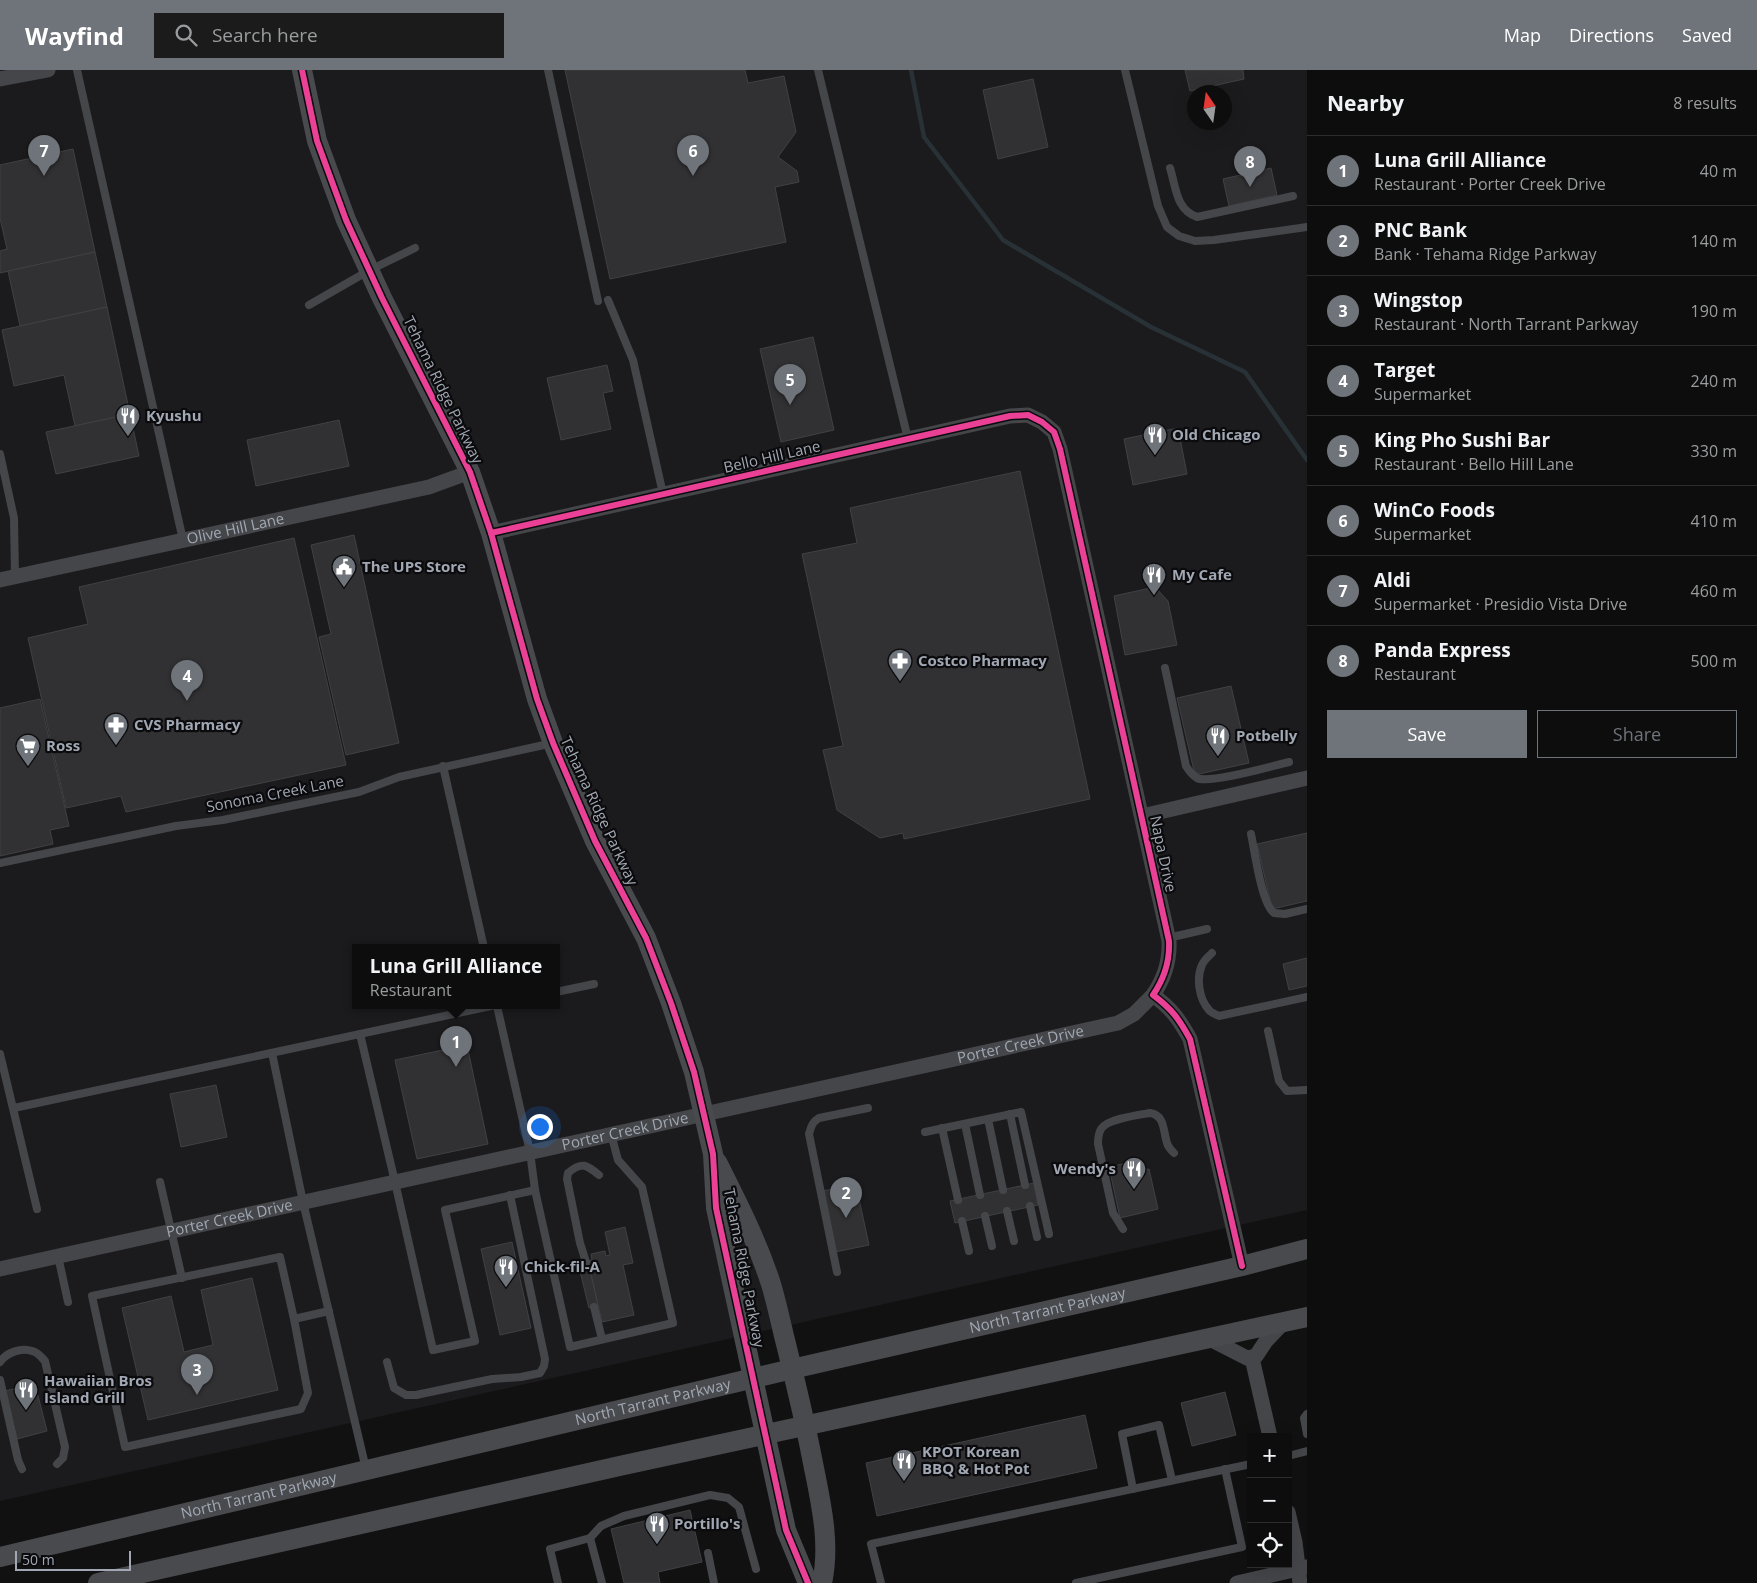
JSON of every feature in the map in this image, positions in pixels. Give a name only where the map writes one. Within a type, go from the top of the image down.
[{"type":"main road","name":"Tehama Ridge Parkway","points":[[302,70],[317,141],[346,220],[470,472],[491,533],[537,699],[553,743],[595,841],[646,938],[677,1020],[694,1072],[712,1154],[716,1208],[786,1530],[808,1583]]},
{"type":"main road","name":"Tehama Ridge Parkway","points":[[712,1154],[750,1229],[771,1284],[806,1426],[822,1507],[825,1531],[822,1583]]},
{"type":"main road","name":"North Tarrant Parkway","points":[[0,1557],[752,1378],[1242,1266],[1307,1249]]},
{"type":"main road","points":[[98,1583],[765,1434],[1307,1317]]},
{"type":"street","points":[[0,79],[48,70]]},
{"type":"street","name":"Bello Hill Lane","points":[[491,533],[1010,416],[1028,415],[1042,422],[1054,432]]},
{"type":"street","name":"Napa Drive","points":[[1054,432],[1062,458],[1168,938],[1170,954],[1161,984],[1153,995]]},
{"type":"street","name":"Olive Hill Lane","points":[[7,579],[429,487],[470,472]]},
{"type":"street","points":[[1142,816],[1307,778]]},
{"type":"street","points":[[1153,995],[1170,1008],[1182,1023],[1190,1039],[1242,1266]]},
{"type":"street","name":"Porter Creek Drive","points":[[0,1269],[1118,1023],[1134,1014],[1153,995]]},
{"type":"street","points":[[1208,1338],[1247,1358],[1252,1358],[1256,1356],[1266,1341],[1285,1321]]},
{"type":"street","points":[[1252,1358],[1269,1433]]},
{"type":"street","points":[[1237,1583],[1302,1573],[1291,1523]]},
{"type":"lane","points":[[77,70],[183,540]]},
{"type":"lane","points":[[548,70],[598,301]]},
{"type":"lane","points":[[818,70],[908,439]]},
{"type":"lane","points":[[1125,70],[1158,206],[1167,227],[1179,236],[1194,241],[1307,227]]},
{"type":"lane","points":[[1170,168],[1181,207],[1188,214],[1196,217],[1294,196]]},
{"type":"lane","points":[[310,305],[370,270],[415,248]]},
{"type":"lane","points":[[608,300],[633,360],[663,494]]},
{"type":"lane","points":[[0,454],[14,518],[7,579]]},
{"type":"lane","points":[[1165,668],[1186,766],[1190,773],[1198,778],[1212,779],[1290,762]]},
{"type":"lane","name":"Sonoma Creek Lane","points":[[0,863],[176,826],[223,820],[359,792],[399,777],[553,743]]},
{"type":"lane","points":[[443,766],[483,944]]},
{"type":"lane","points":[[1251,834],[1269,909],[1274,913],[1285,914],[1307,909]]},
{"type":"lane","points":[[1168,938],[1207,929]]},
{"type":"lane","points":[[1212,953],[1203,963],[1199,974],[1200,990],[1210,1012],[1219,1016],[1307,997]]},
{"type":"lane","points":[[560,991],[594,984]]},
{"type":"lane","points":[[14,1108],[477,1009]]},
{"type":"lane","points":[[498,1009],[530,1152],[535,1190],[570,1347],[673,1323],[642,1187],[618,1160],[611,1134]]},
{"type":"lane","points":[[1268,1031],[1279,1082],[1287,1091],[1307,1090]]},
{"type":"lane","points":[[360,1034],[433,1350],[475,1341],[445,1210],[535,1190]]},
{"type":"lane","points":[[272,1053],[303,1202],[366,1470]]},
{"type":"lane","points":[[0,1054],[37,1209]]},
{"type":"lane","points":[[837,1272],[808,1134],[815,1120],[868,1108]]},
{"type":"lane","points":[[926,1132],[1021,1112],[1049,1234]]},
{"type":"lane","points":[[1123,1229],[1113,1213],[1098,1144],[1098,1134],[1102,1127],[1108,1122],[1154,1113],[1163,1124],[1167,1145],[1174,1153]]},
{"type":"lane","points":[[1010,1114],[1025,1184]]},
{"type":"lane","points":[[988,1119],[1003,1190]]},
{"type":"lane","points":[[965,1124],[980,1195]]},
{"type":"lane","points":[[942,1128],[958,1200]]},
{"type":"lane","points":[[586,1262],[580,1243],[567,1179],[568,1172],[575,1167],[584,1165],[599,1175]]},
{"type":"lane","points":[[160,1182],[182,1278]]},
{"type":"lane","points":[[387,1362],[394,1388],[406,1395],[492,1379],[540,1373],[545,1359],[510,1196]]},
{"type":"lane","points":[[1030,1206],[1037,1237]]},
{"type":"lane","points":[[1008,1211],[1014,1241]]},
{"type":"lane","points":[[985,1216],[992,1246]]},
{"type":"lane","points":[[962,1221],[969,1251]]},
{"type":"lane","points":[[58,1256],[68,1302]]},
{"type":"lane","points":[[280,1257],[294,1319],[308,1393],[301,1409],[125,1447],[92,1296],[280,1257]]},
{"type":"lane","points":[[594,1307],[602,1339]]},
{"type":"lane","points":[[294,1319],[329,1311]]},
{"type":"lane","points":[[0,1362],[4,1356],[15,1352],[31,1350],[39,1354],[45,1361],[64,1447],[63,1458],[57,1464]]},
{"type":"lane","points":[[0,1380],[18,1460],[22,1468]]},
{"type":"lane","points":[[1307,1414],[1304,1418],[1307,1434]]},
{"type":"lane","points":[[1133,1489],[1122,1434],[1159,1425],[1172,1480]]},
{"type":"lane","points":[[1292,1455],[1307,1452]]},
{"type":"lane","points":[[881,1583],[871,1544],[1247,1465]]},
{"type":"lane","points":[[1076,1583],[1242,1547],[1225,1469]]},
{"type":"lane","points":[[558,1583],[550,1548],[590,1538],[601,1526],[624,1516],[710,1495],[728,1498],[739,1507],[756,1568]]},
{"type":"lane","points":[[590,1538],[602,1583]]},
{"type":"lane","points":[[708,1553],[714,1583]]},
{"type":"lane","points":[[1119,1574],[1121,1583]]},
{"type":"shaded area","points":[[0,70],[1307,70],[1307,1210],[0,1501]]},
{"type":"building","points":[[565,70],[745,70],[748,83],[784,76],[796,132],[778,157],[797,171],[799,182],[775,187],[786,242],[610,279]]},
{"type":"building","points":[[1185,70],[1243,70],[1244,79],[1217,85],[1189,85]]},
{"type":"building","points":[[1033,79],[1048,147],[998,159],[983,90]]},
{"type":"building","points":[[73,149],[95,252],[0,273],[0,251],[7,249],[0,218],[0,165]]},
{"type":"building","points":[[1271,168],[1277,195],[1229,206],[1223,179]]},
{"type":"building","points":[[95,252],[107,307],[20,326],[8,271]]},
{"type":"building","points":[[107,307],[130,414],[75,426],[64,375],[14,386],[2,330]]},
{"type":"building","points":[[813,337],[834,430],[781,442],[760,349]]},
{"type":"building","points":[[607,365],[613,391],[603,393],[611,429],[561,440],[547,378]]},
{"type":"building","points":[[130,414],[139,456],[56,474],[46,432]]},
{"type":"building","points":[[339,420],[349,466],[256,486],[247,440]]},
{"type":"building","name":"Old Chicago","points":[[1178,428],[1187,474],[1133,485],[1124,439]]},
{"type":"building","points":[[1020,471],[1090,799],[904,839],[903,833],[880,838],[837,810],[823,750],[843,746],[802,554],[857,543],[850,508]]},
{"type":"building","points":[[354,535],[399,743],[346,755],[319,637],[331,634],[311,545]]},
{"type":"building","points":[[294,538],[346,765],[126,812],[121,796],[66,808],[28,638],[88,624],[79,587]]},
{"type":"building","points":[[1155,587],[1168,601],[1177,645],[1125,655],[1114,596]]},
{"type":"building","points":[[1231,686],[1249,763],[1199,774],[1194,771],[1177,698]]},
{"type":"building","name":"Ross","points":[[40,699],[69,826],[50,830],[53,844],[0,856],[0,708]]},
{"type":"building","points":[[1307,833],[1307,901],[1272,909],[1257,844]]},
{"type":"building","points":[[1307,958],[1307,986],[1289,990],[1283,964]]},
{"type":"building","points":[[467,1045],[488,1144],[417,1159],[395,1060]]},
{"type":"building","points":[[216,1085],[227,1137],[181,1147],[170,1094]]},
{"type":"building","name":"Wendy's","points":[[1136,1161],[1138,1171],[1149,1169],[1158,1209],[1120,1218],[1109,1167]]},
{"type":"building","points":[[1034,1183],[1038,1205],[955,1223],[950,1201]]},
{"type":"building","points":[[856,1185],[869,1245],[835,1252],[822,1191]]},
{"type":"building","points":[[625,1227],[633,1263],[623,1265],[634,1315],[602,1322],[588,1261],[592,1260],[591,1254],[605,1251],[606,1256],[610,1255],[605,1232]]},
{"type":"building","name":"Chick-fil-A","points":[[512,1242],[531,1328],[500,1335],[481,1249]]},
{"type":"building","points":[[588,1261],[598,1306],[589,1308],[578,1263]]},
{"type":"building","points":[[252,1278],[278,1390],[148,1420],[122,1308],[171,1296],[184,1352],[213,1345],[201,1290]]},
{"type":"building","name":"Hawaiian Bros Island Grill","points":[[35,1384],[47,1431],[17,1439],[5,1391]]},
{"type":"building","points":[[1225,1392],[1236,1435],[1192,1446],[1181,1403]]},
{"type":"building","points":[[1085,1415],[1097,1468],[877,1516],[866,1463]]},
{"type":"building","name":"Portillo's","points":[[690,1510],[702,1562],[658,1572],[660,1583],[624,1583],[611,1529]]},
{"type":"waterway","points":[[911,70],[924,137],[1003,240],[1151,327],[1245,372],[1307,460]]},
{"type":"cycle path","points":[[302,70],[317,141],[346,220],[382,298],[470,472],[491,533],[537,699],[553,743],[595,841],[646,938],[671,1003],[694,1072],[713,1154],[716,1208],[786,1530],[808,1583]]},
{"type":"cycle path","points":[[491,533],[1010,416],[1028,415],[1042,422],[1054,432],[1060,449],[1169,941],[1166,970],[1153,995],[1175,1015],[1190,1039],[1242,1266]]},
{"type":"place","name":"Aldi","points":[[44,176]]},
{"type":"place","name":"WinCo Foods","points":[[693,176]]},
{"type":"place","name":"Panda Express","points":[[1250,187]]},
{"type":"place","name":"King Pho Sushi Bar","points":[[790,405]]},
{"type":"place","name":"Kyushu","points":[[128,437]]},
{"type":"place","name":"Old Chicago","points":[[1155,456]]},
{"type":"place","name":"The UPS Store","points":[[344,588]]},
{"type":"place","name":"My Cafe","points":[[1154,596]]},
{"type":"place","name":"Costco Pharmacy","points":[[900,682]]},
{"type":"place","name":"Target","points":[[187,701]]},
{"type":"place","name":"CVS Pharmacy","points":[[116,746]]},
{"type":"place","name":"Potbelly","points":[[1218,757]]},
{"type":"place","name":"Ross","points":[[28,767]]},
{"type":"place","name":"Luna Grill Alliance","points":[[456,1067]]},
{"type":"place","name":"Wendy's","points":[[1134,1190]]},
{"type":"place","name":"PNC Bank","points":[[846,1218]]},
{"type":"place","name":"Chick-fil-A","points":[[506,1288]]},
{"type":"place","name":"Wingstop","points":[[197,1395]]},
{"type":"place","name":"Hawaiian Bros Island Grill","points":[[26,1411]]},
{"type":"place","name":"KPOT Korean BBQ & Hot Pot","points":[[904,1482]]},
{"type":"place","name":"Portillo's","points":[[657,1545]]}]
